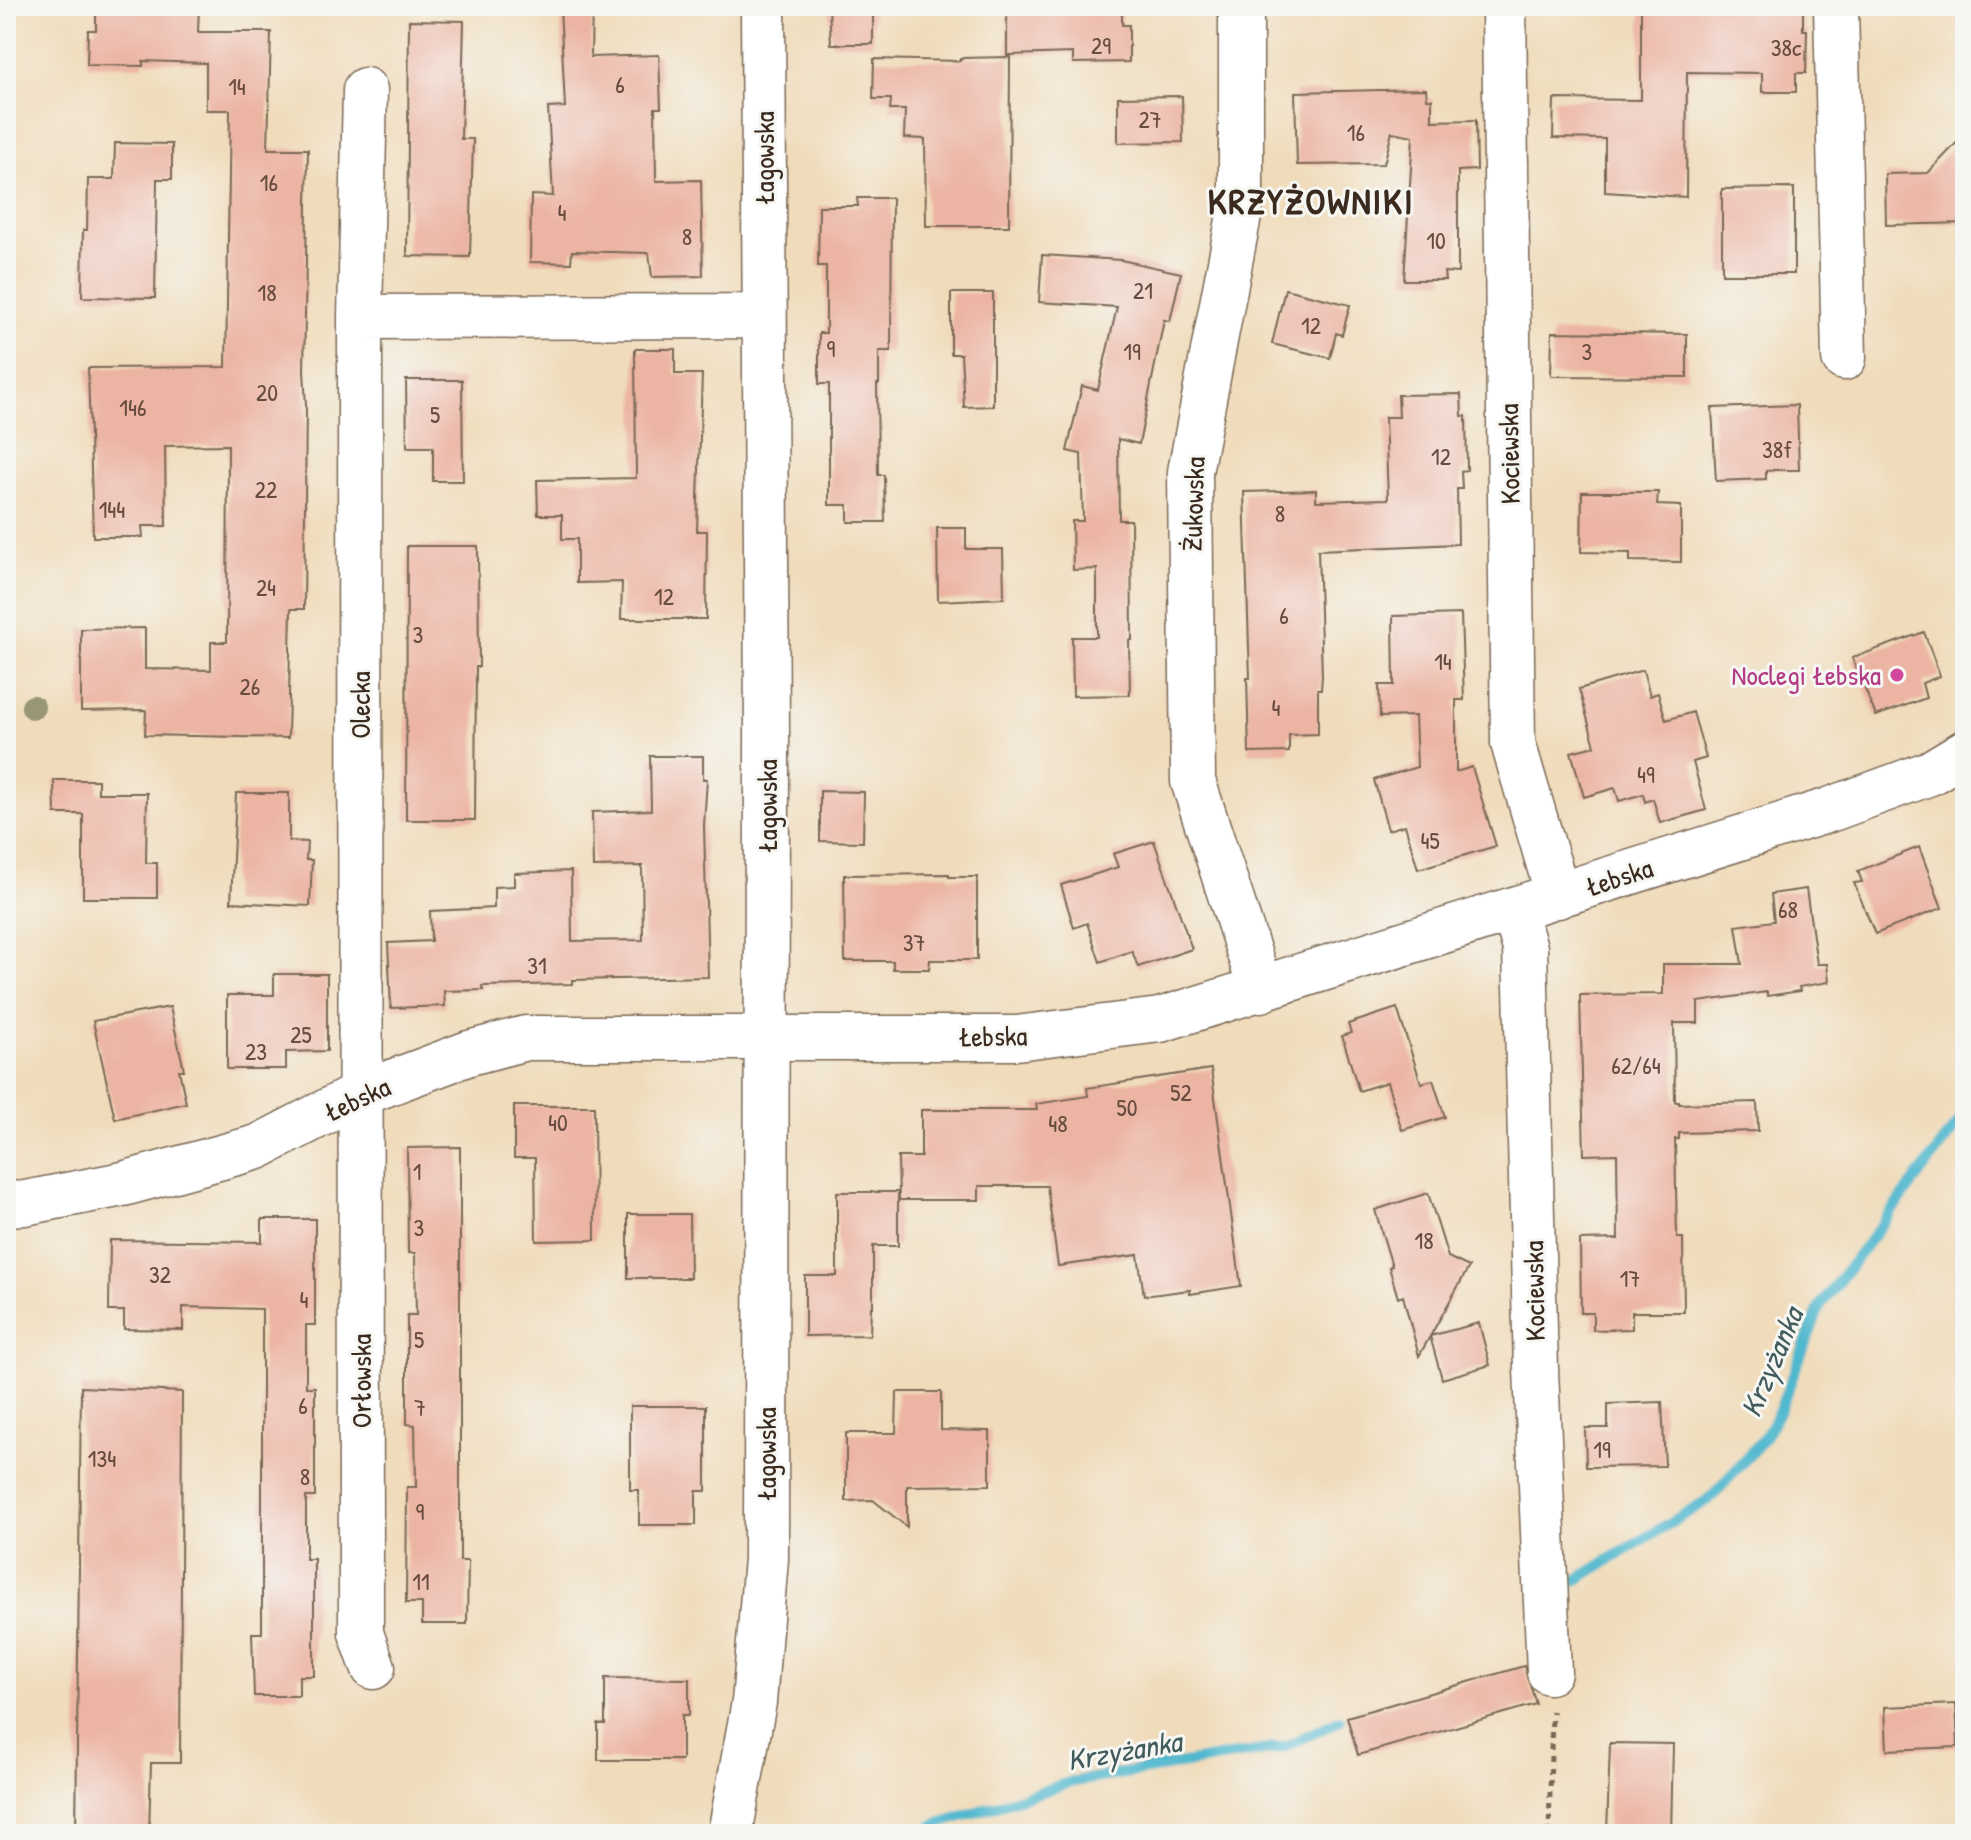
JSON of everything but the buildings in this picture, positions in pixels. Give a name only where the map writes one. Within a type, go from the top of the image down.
[{"type":"street","name":"Łagowska","points":[[730,1834],[754,1702],[766,1559],[767,733],[763,6]]},
{"type":"street","name":"Kociewska","points":[[1504,6],[1513,743],[1558,896]]},
{"type":"street","points":[[1836,6],[1844,358]]},
{"type":"street","name":"Żukowska","points":[[1243,8],[1241,205],[1190,472],[1193,781],[1261,990]]},
{"type":"street","name":"Olecka","points":[[360,1094],[360,317],[365,90]]},
{"type":"street","points":[[360,317],[764,316]]},
{"type":"street","name":"Łebska","points":[[6,1204],[123,1184],[258,1147],[360,1094],[469,1053],[526,1038],[1016,1038],[1160,1020],[1829,810],[1930,773],[1965,752]]},
{"type":"street","name":"Kociewska","points":[[1514,911],[1525,948],[1536,1369],[1549,1672]]},
{"type":"street","name":"Orłowska","points":[[360,1094],[361,1633],[373,1667]]},
{"type":"path","points":[[1549,1672],[1552,1701],[1549,1834]]},
{"type":"waterway","name":"Krzyżanka","points":[[1576,1580],[1711,1498],[1765,1437],[1780,1409],[1820,1306],[1965,1114]]},
{"type":"waterway","name":"Krzyżanka","points":[[917,1834],[938,1824],[1071,1782],[1284,1747],[1340,1720]]},
{"type":"place","name":"Noclegi Łebska","points":[[1897,675]]},
{"type":"district","name":"KRZYŻOWNIKI","points":[[1311,200]]}]
